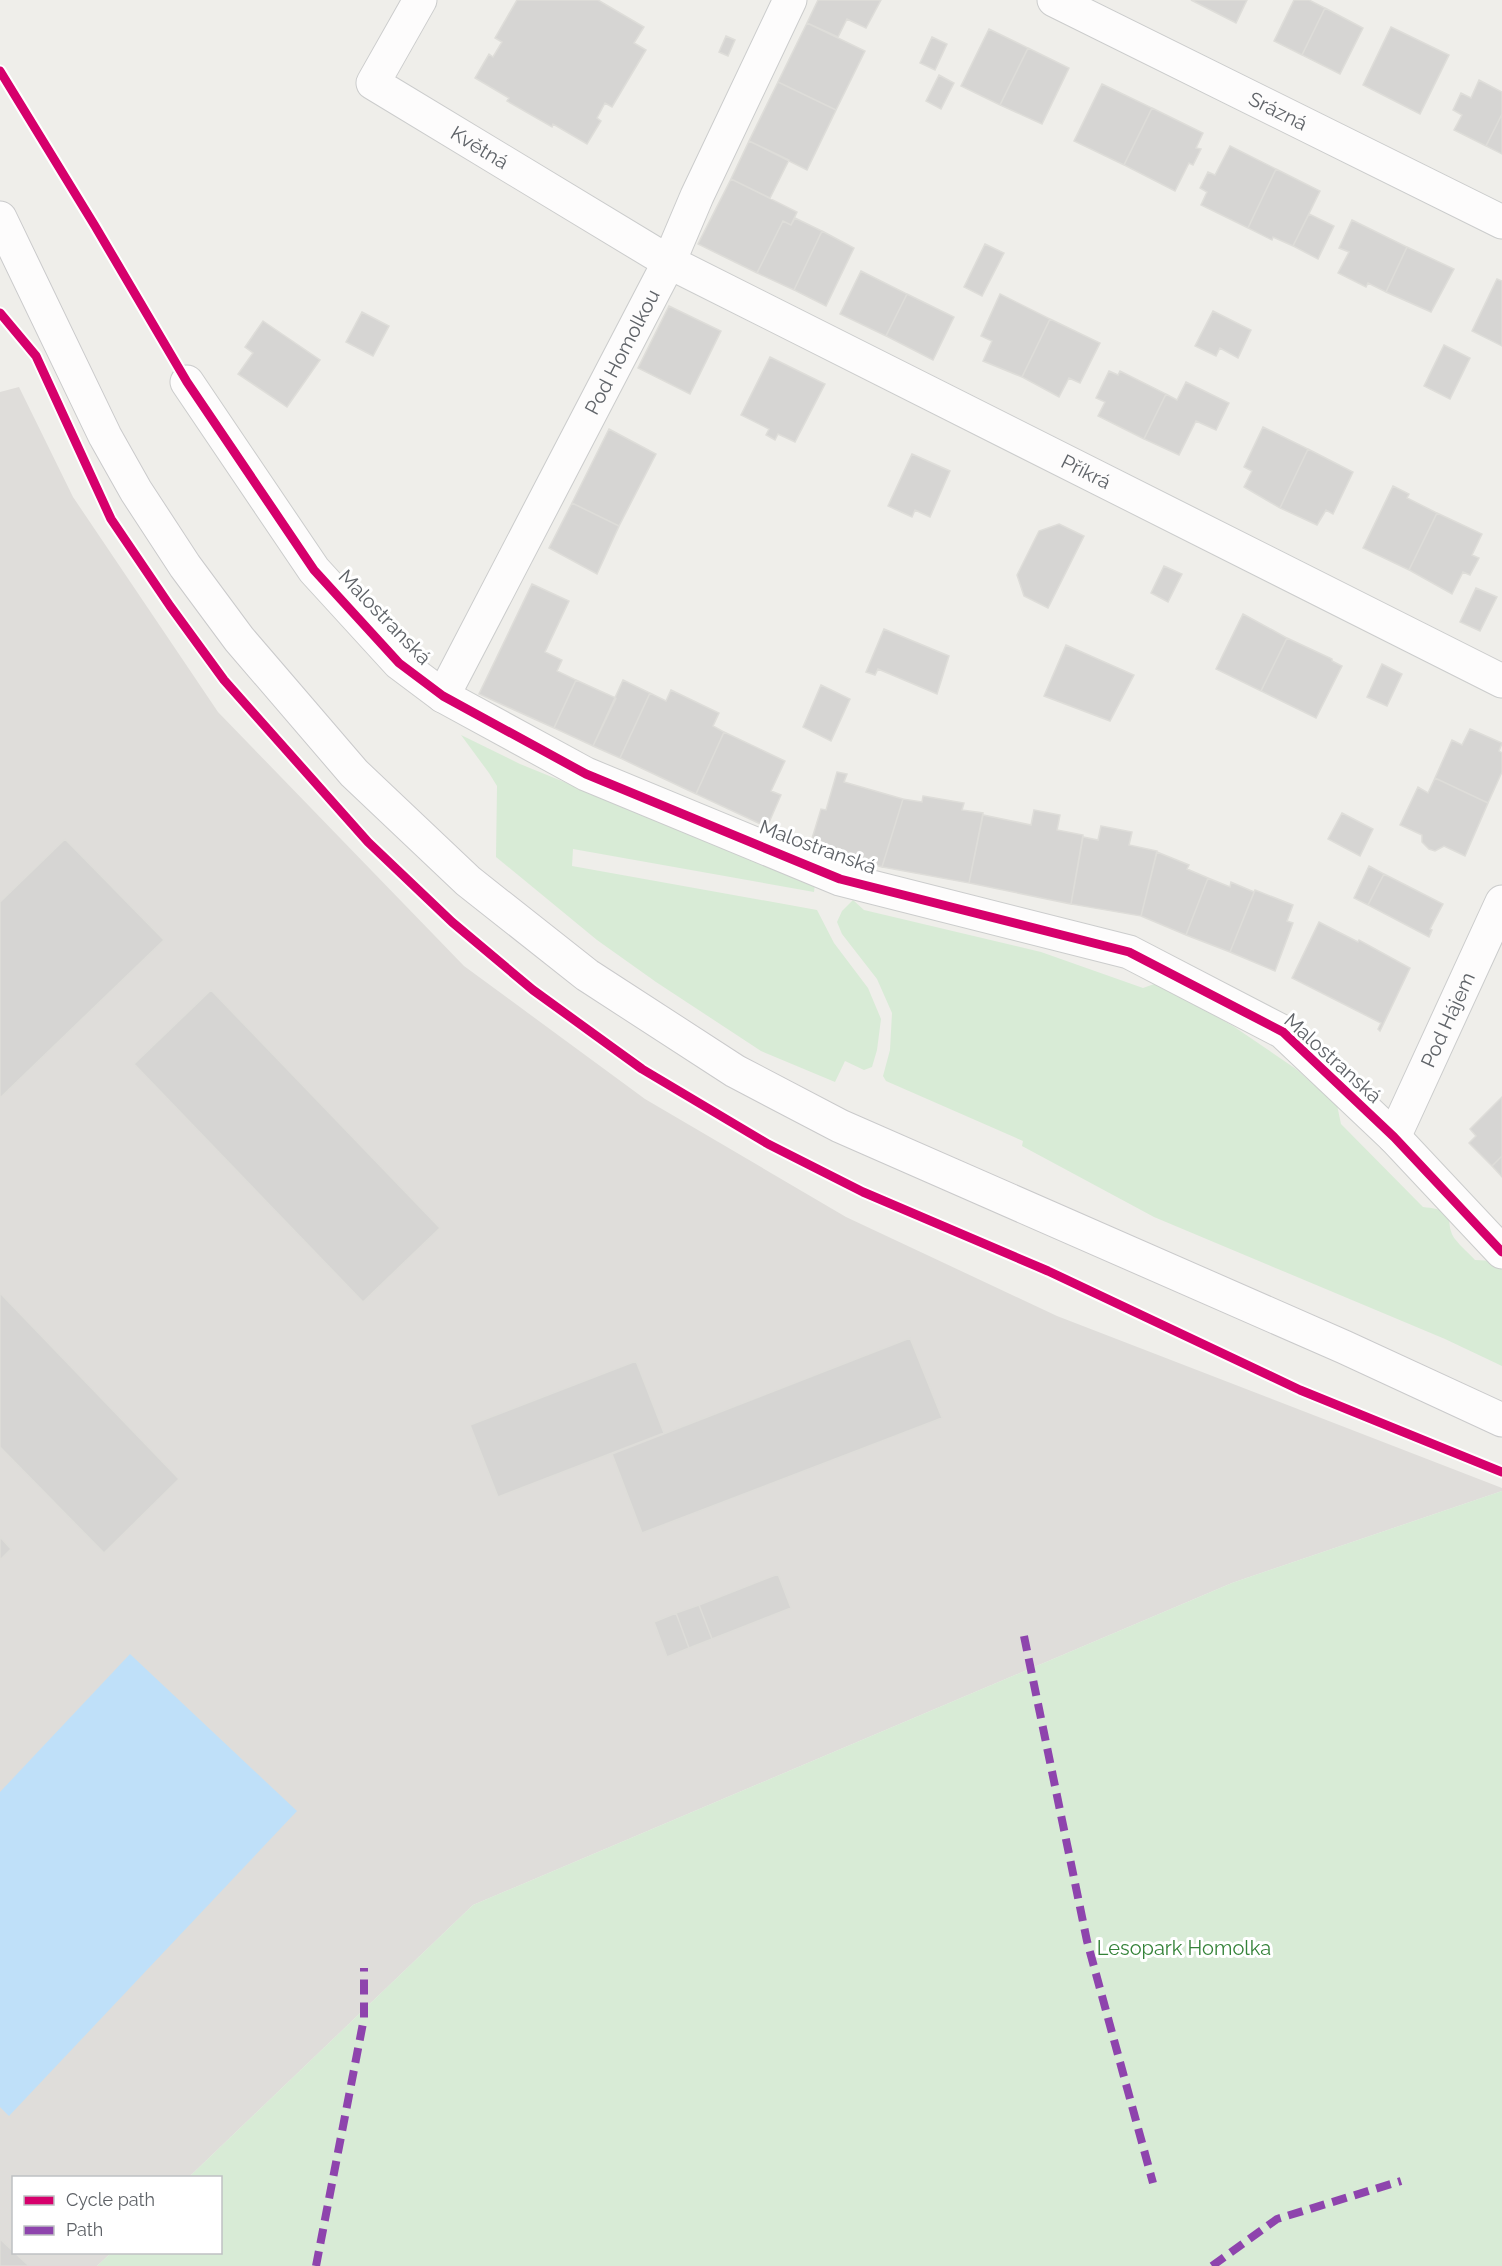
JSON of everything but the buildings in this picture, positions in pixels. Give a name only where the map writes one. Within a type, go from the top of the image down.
[{"type":"street","name":"Květná","points":[[420,0],[373,84],[669,262]]},
{"type":"street","name":"Pod Homolkou","points":[[443,696],[669,262],[697,196],[790,0]]},
{"type":"street","name":"Srázná","points":[[1054,0],[1502,222]]},
{"type":"street","points":[[0,218],[105,435],[136,491],[185,566],[239,639],[354,773],[468,881],[587,975],[735,1071],[840,1126],[1344,1347],[1502,1420]]},
{"type":"street","name":"Příkrá","points":[[669,262],[1502,681]]},
{"type":"street","name":"Malostranská","points":[[187,382],[314,570],[399,663],[443,696],[586,774],[840,879],[1129,952],[1283,1032],[1394,1137],[1502,1252]]},
{"type":"street","name":"Pod Hájem","points":[[1394,1137],[1502,902]]},
{"type":"shaded area","points":[[19,387],[73,497],[218,712],[464,966],[645,1099],[846,1217],[1057,1316],[1502,1488],[1502,1491],[1232,1583],[473,1905],[190,2176],[12,2176],[12,2254],[110,2254],[97,2266],[0,2266],[0,392]]},
{"type":"green space","points":[[461,735],[520,764],[815,884],[814,892],[573,849],[572,866],[817,910],[834,943],[868,988],[881,1019],[872,1067],[864,1070],[845,1061],[835,1082],[761,1051],[597,940],[496,857],[497,786]]},
{"type":"green space","points":[[853,900],[864,910],[1041,952],[1143,988],[1157,983],[1233,1026],[1296,1069],[1337,1105],[1341,1124],[1423,1207],[1447,1214],[1455,1239],[1475,1260],[1494,1261],[1502,1270],[1502,1366],[1445,1339],[1154,1217],[1022,1146],[1023,1141],[886,1081],[883,1076],[890,1050],[892,1013],[877,979],[842,934],[837,922],[842,911]]},
{"type":"green space","name":"Lesopark Homolka","points":[[1502,1491],[1502,2266],[97,2266],[110,2254],[222,2254],[222,2176],[190,2176],[473,1905],[1232,1583]]},
{"type":"water","points":[[130,1654],[297,1811],[9,2116],[0,2107],[0,1792]]},
{"type":"marked path","points":[[1024,1636],[1087,1941],[1153,2183]]},
{"type":"marked path","points":[[316,2266],[364,2018],[364,1968]]},
{"type":"marked path","points":[[1212,2266],[1277,2219],[1401,2181]]},
{"type":"cycle path","points":[[0,71],[187,382],[314,570],[399,663],[443,696],[586,774],[840,879],[1129,952],[1283,1032],[1394,1137],[1502,1252]]},
{"type":"cycle path","points":[[0,313],[36,356],[111,519],[224,680],[368,842],[452,922],[533,990],[642,1069],[768,1144],[863,1192],[1048,1271],[1300,1390],[1502,1472]]}]
